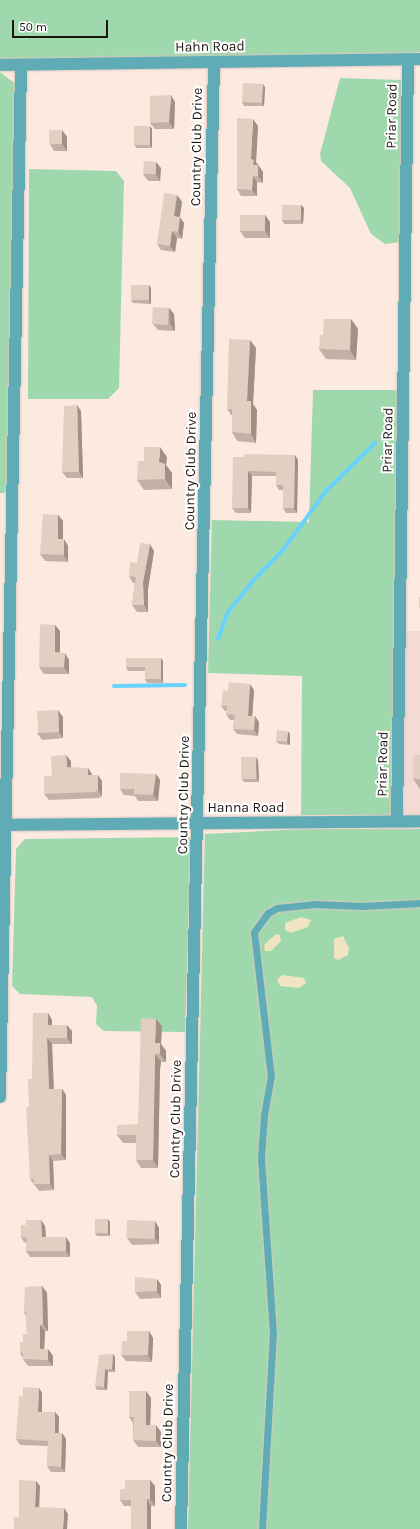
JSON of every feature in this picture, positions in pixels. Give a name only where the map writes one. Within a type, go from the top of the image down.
[{"type":"street","name":"Priar Road","points":[[397,821],[408,59]]},
{"type":"street","name":"Hahn Road","points":[[0,65],[420,59]]},
{"type":"street","name":"Country Club Drive","points":[[181,1529],[214,62]]},
{"type":"street","points":[[0,1097],[3,825],[21,65]]},
{"type":"street","name":"Hanna Road","points":[[3,825],[420,822]]},
{"type":"lane","points":[[262,1529],[273,1334],[262,1200],[261,1158],[264,1116],[270,1077],[254,932],[268,913],[277,908],[314,904],[362,906],[420,903]]},
{"type":"shaded area","points":[[395,631],[420,631],[420,829],[395,829]]},
{"type":"green space","points":[[0,0],[420,0],[420,52],[337,61],[0,66]]},
{"type":"green space","points":[[0,72],[17,85],[10,484],[4,493],[0,493]]},
{"type":"green space","points":[[340,78],[401,80],[401,242],[385,244],[371,234],[350,188],[321,161],[320,154]]},
{"type":"green space","points":[[29,169],[116,171],[124,181],[119,388],[108,399],[28,399]]},
{"type":"green space","points":[[313,390],[402,390],[391,815],[301,815],[302,676],[208,673],[212,520],[309,522]]},
{"type":"green space","points":[[304,829],[420,829],[420,1529],[188,1529],[205,834]]},
{"type":"green space","points":[[191,837],[185,1032],[104,1031],[96,1024],[97,1006],[92,997],[20,994],[12,986],[16,849],[25,839]]},
{"type":"sand","points":[[301,917],[311,920],[308,927],[291,933],[285,930],[285,923]]},
{"type":"sand","points":[[276,934],[280,935],[281,941],[271,951],[265,951],[264,945]]},
{"type":"sand","points":[[343,936],[349,948],[348,955],[338,960],[334,958],[334,939]]},
{"type":"sand","points":[[283,975],[304,978],[306,983],[299,988],[280,986],[277,979]]},
{"type":"building","points":[[243,83],[263,84],[262,103],[242,102]]},
{"type":"building","points":[[171,95],[169,122],[150,123],[150,96]]},
{"type":"building","points":[[237,118],[253,119],[251,159],[254,160],[253,165],[258,165],[258,176],[253,176],[252,190],[237,189]]},
{"type":"building","points":[[134,126],[150,126],[150,145],[134,145]]},
{"type":"building","points":[[49,130],[62,130],[62,144],[49,144]]},
{"type":"building","points":[[144,161],[156,162],[156,174],[143,174]]},
{"type":"building","points":[[164,193],[177,195],[174,216],[180,217],[178,232],[172,231],[170,246],[157,244]]},
{"type":"building","points":[[282,205],[301,205],[301,220],[282,220]]},
{"type":"building","points":[[240,215],[265,215],[265,231],[240,231]]},
{"type":"building","points":[[131,285],[149,285],[149,300],[131,300]]},
{"type":"building","points":[[153,307],[169,308],[168,325],[152,324]]},
{"type":"building","points":[[324,319],[351,319],[350,350],[319,349],[320,335],[323,335]]},
{"type":"building","points":[[229,339],[250,340],[247,401],[251,401],[251,434],[232,432],[232,409],[227,409]]},
{"type":"building","points":[[77,405],[79,472],[62,472],[64,406]]},
{"type":"building","points":[[144,447],[160,447],[159,462],[165,464],[165,479],[137,480],[138,461],[144,461]]},
{"type":"building","points":[[244,454],[295,455],[294,508],[283,508],[283,485],[276,485],[276,472],[248,471],[248,508],[232,508],[233,457],[244,457]]},
{"type":"building","points":[[43,514],[58,515],[58,539],[64,539],[64,555],[40,554]]},
{"type":"building","points":[[140,543],[150,544],[143,583],[144,605],[132,605],[136,577],[129,576],[130,562],[137,563]]},
{"type":"building","points":[[420,597],[420,608],[419,608]]},
{"type":"building","points":[[40,624],[55,625],[55,652],[65,653],[64,667],[39,667]]},
{"type":"building","points":[[126,658],[161,658],[161,679],[145,679],[145,667],[126,667]]},
{"type":"building","points":[[229,682],[250,684],[248,716],[255,716],[254,730],[233,729],[235,715],[226,714],[227,706],[221,706],[223,690],[228,691]]},
{"type":"building","points":[[58,710],[59,732],[38,733],[37,711]]},
{"type":"building","points":[[277,730],[288,731],[287,742],[276,741]]},
{"type":"building","points":[[66,755],[67,767],[88,768],[88,775],[98,775],[98,790],[95,792],[44,794],[44,776],[52,776],[51,756]]},
{"type":"building","points":[[413,755],[420,755],[420,779],[413,779]]},
{"type":"building","points":[[241,757],[256,757],[256,779],[241,779]]},
{"type":"building","points":[[120,773],[156,774],[153,795],[134,794],[134,789],[120,789]]},
{"type":"building","points":[[33,1013],[48,1013],[48,1025],[67,1025],[67,1038],[47,1038],[49,1089],[62,1089],[61,1154],[49,1155],[50,1184],[34,1184],[34,1179],[30,1179],[26,1107],[29,1107],[28,1079],[32,1079]]},
{"type":"building","points":[[141,1018],[156,1019],[155,1043],[160,1043],[160,1054],[155,1054],[153,1160],[136,1160],[136,1135],[117,1135],[117,1125],[138,1124]]},
{"type":"building","points":[[95,1219],[108,1219],[108,1233],[95,1233]]},
{"type":"building","points":[[26,1220],[41,1220],[42,1237],[66,1237],[66,1251],[26,1251],[27,1238],[21,1237],[21,1225],[26,1225]]},
{"type":"building","points":[[127,1220],[155,1221],[154,1239],[126,1238]]},
{"type":"building","points":[[135,1277],[157,1279],[157,1291],[135,1292]]},
{"type":"building","points":[[42,1286],[43,1325],[40,1325],[40,1349],[48,1349],[48,1360],[23,1359],[23,1353],[20,1353],[20,1342],[23,1342],[23,1334],[27,1334],[26,1312],[24,1312],[25,1287]]},
{"type":"building","points":[[127,1331],[149,1331],[148,1355],[121,1355],[122,1341],[127,1341]]},
{"type":"building","points":[[113,1354],[112,1369],[105,1369],[104,1387],[95,1386],[99,1355]]},
{"type":"building","points":[[23,1387],[39,1388],[38,1412],[55,1412],[55,1433],[62,1433],[61,1467],[47,1466],[48,1441],[16,1439],[19,1396],[23,1396]]},
{"type":"building","points":[[129,1391],[146,1391],[146,1425],[156,1425],[156,1441],[133,1440],[134,1417],[129,1417]]},
{"type":"building","points":[[19,1480],[36,1481],[35,1507],[64,1508],[63,1529],[14,1529],[14,1517],[19,1517]]},
{"type":"building","points":[[125,1480],[150,1480],[150,1499],[147,1499],[147,1529],[131,1529],[131,1500],[120,1500],[120,1489],[125,1489]]},
{"type":"waterway","points":[[218,639],[228,612],[252,582],[283,550],[326,491],[375,443]]},
{"type":"waterway","points":[[114,686],[185,685]]}]
